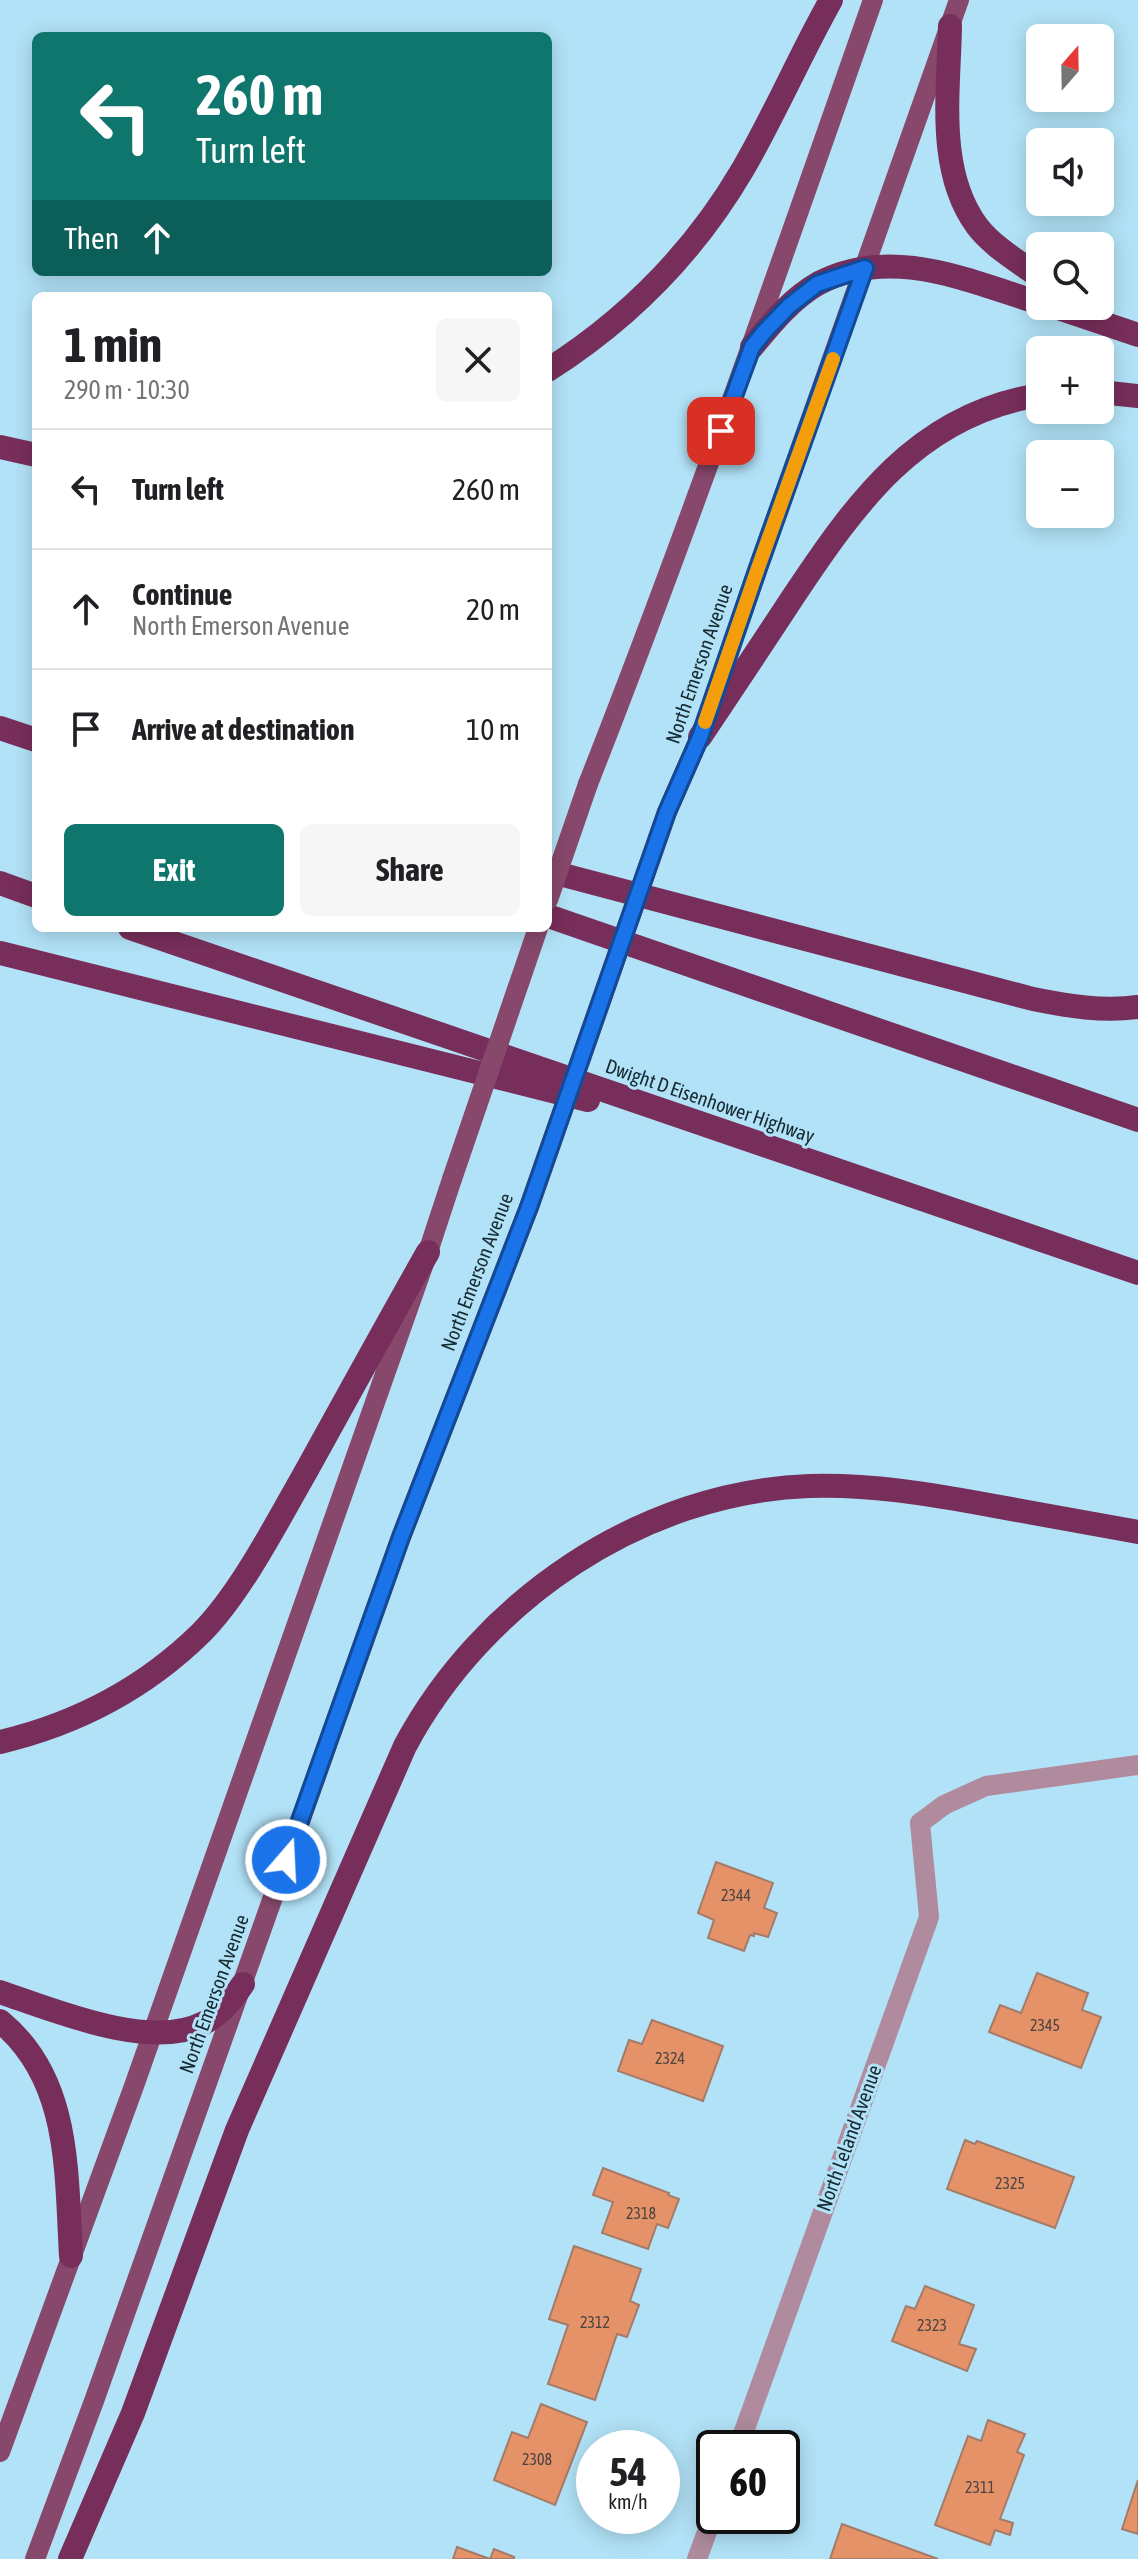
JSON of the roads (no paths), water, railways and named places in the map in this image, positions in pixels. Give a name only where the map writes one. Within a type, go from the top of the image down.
[{"type":"highway","points":[[552,367],[596,337],[658,282],[715,214],[767,126],[831,0]]},
{"type":"highway","points":[[950,26],[947,140],[962,197],[978,227],[992,242],[1026,267]]},
{"type":"highway","points":[[752,347],[789,306],[817,284],[865,268],[894,265],[916,267],[1026,299]]},
{"type":"highway","points":[[1104,320],[1138,335]]},
{"type":"highway","points":[[1114,393],[1138,396]]},
{"type":"highway","points":[[700,737],[834,535],[879,480],[939,431],[966,416],[1026,397]]},
{"type":"highway","points":[[0,447],[32,454]]},
{"type":"highway","points":[[0,728],[32,737]]},
{"type":"highway","points":[[552,872],[1033,999],[1068,1006],[1138,1007]]},
{"type":"highway","points":[[0,883],[32,895]]},
{"type":"highway","points":[[552,917],[1138,1120]]},
{"type":"highway","name":"Dwight D Eisenhower Highway","points":[[142,932],[1138,1273]]},
{"type":"highway","points":[[0,953],[748,1140]]},
{"type":"highway","points":[[0,1742],[52,1727],[96,1708],[151,1675],[203,1631],[268,1539],[428,1252]]},
{"type":"highway","points":[[70,2559],[133,2413],[237,2130],[405,1746],[422,1715],[467,1654],[525,1597],[552,1577],[644,1526],[715,1501],[781,1487],[846,1487],[919,1493],[1138,1532]]},
{"type":"highway","points":[[0,1992],[100,2025],[153,2032],[188,2029],[204,2023],[230,2003],[243,1984]]},
{"type":"highway","points":[[0,2021],[14,2032],[30,2053],[53,2095],[65,2146],[71,2256]]},
{"type":"main road","points":[[552,888],[588,784],[649,630],[752,347],[873,0]]},
{"type":"main road","name":"North Emerson Avenue","points":[[35,2559],[395,1552],[529,1207],[667,812],[700,737],[959,0]]},
{"type":"main road","points":[[0,2452],[153,2032],[428,1252],[537,932]]},
{"type":"street","name":"North Leland Avenue","points":[[744,2430],[929,1917],[920,1823],[944,1805],[986,1786],[1138,1765]]},
{"type":"street","points":[[697,2559],[706,2534]]}]
